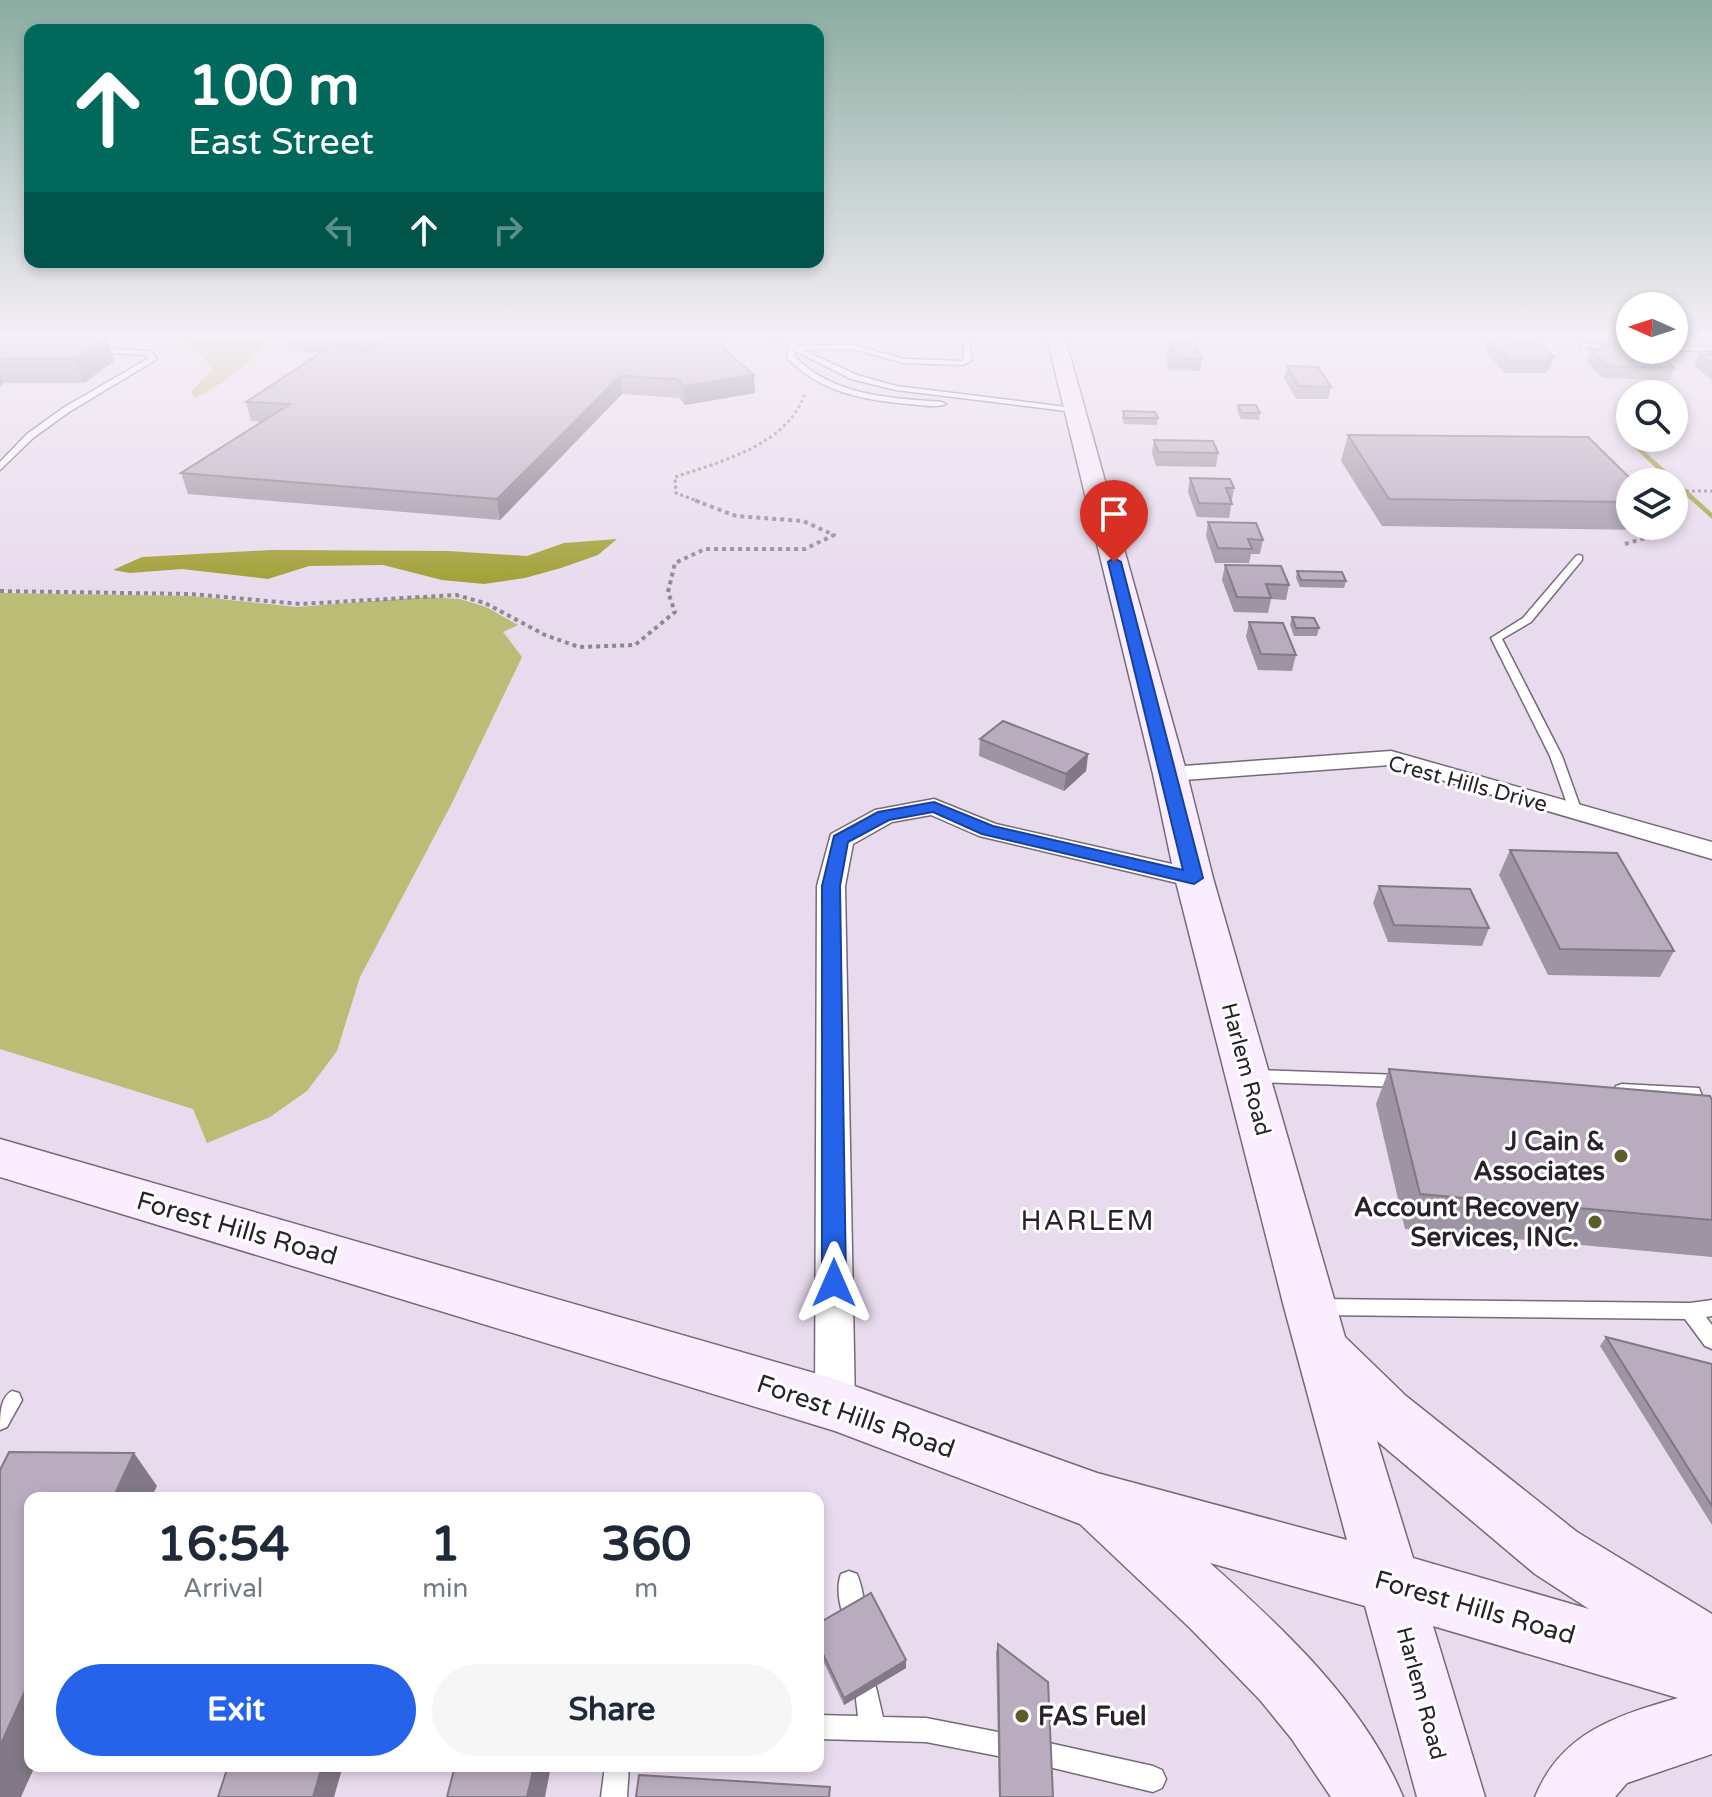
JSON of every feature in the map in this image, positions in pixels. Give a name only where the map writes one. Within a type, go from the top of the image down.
[{"type":"main road","name":"Harlem Road","points":[[1077,422],[1170,774],[1194,878],[1317,1329],[1451,1797]]},
{"type":"main road","name":"Forest Hills Road","points":[[0,1158],[835,1405],[1097,1502],[1712,1676]]},
{"type":"main road","points":[[1317,1329],[1386,1414],[1556,1553],[1712,1650]]},
{"type":"main road","points":[[1097,1502],[1245,1636],[1348,1758],[1369,1797]]},
{"type":"main road","points":[[1569,1797],[1604,1759],[1712,1721]]},
{"type":"street","name":"Crest Hills Drive","points":[[1170,774],[1391,758],[1712,851]]},
{"type":"street","points":[[835,1405],[831,886],[840,840],[884,816],[934,807],[988,830],[1194,878]]},
{"type":"lane","points":[[0,467],[30,436],[50,422]]},
{"type":"lane","points":[[1576,812],[1556,756],[1496,638],[1527,620],[1579,558]]},
{"type":"lane","points":[[1250,1076],[1424,1082]]},
{"type":"lane","points":[[1598,1089],[1693,1092],[1712,1142]]},
{"type":"lane","points":[[1317,1329],[1712,1308]]},
{"type":"lane","points":[[1690,1311],[1712,1340]]},
{"type":"lane","points":[[0,1420],[12,1400]]},
{"type":"lane","points":[[849,1582],[853,1611]]},
{"type":"lane","points":[[867,1691],[872,1726]]},
{"type":"lane","points":[[824,1727],[926,1730],[998,1744]]},
{"type":"lane","points":[[1049,1755],[1153,1779]]},
{"type":"lane","points":[[614,1797],[616,1772]]},
{"type":"path","points":[[0,591],[191,594],[300,604],[456,595],[485,603],[545,635],[579,647],[635,645],[675,612],[668,592],[675,563],[705,549],[805,549],[834,535],[803,521],[736,516],[676,493],[675,477],[721,462],[791,422]]},
{"type":"path","points":[[1688,491],[1712,491]]},
{"type":"path","points":[[1625,544],[1638,540]]},
{"type":"green space","points":[[0,593],[191,596],[297,607],[425,597],[460,599],[486,607],[518,625],[503,632],[522,657],[451,805],[360,977],[337,1051],[307,1091],[270,1117],[207,1143],[193,1109],[0,1049]]},
{"type":"shaded area","points":[[617,539],[598,555],[561,568],[525,578],[484,584],[442,580],[383,565],[309,566],[268,579],[182,569],[130,573],[113,570],[142,557],[272,550],[448,551],[527,556],[564,543]]},
{"type":"building","points":[[262,422],[574,422],[497,499],[181,473]]},
{"type":"building","points":[[1348,435],[1588,437],[1620,468],[1616,468],[1616,502],[1389,499]]},
{"type":"building","points":[[1154,440],[1213,441],[1218,453],[1158,452]]},
{"type":"building","points":[[1190,478],[1230,479],[1234,488],[1226,488],[1232,504],[1199,503]]},
{"type":"building","points":[[1208,522],[1256,523],[1263,540],[1248,539],[1252,549],[1218,548]]},
{"type":"building","points":[[1225,565],[1281,566],[1289,585],[1266,584],[1271,598],[1237,597]]},
{"type":"building","points":[[1297,571],[1342,572],[1346,581],[1301,580]]},
{"type":"building","points":[[1292,617],[1314,618],[1319,628],[1296,628]]},
{"type":"building","points":[[1249,622],[1283,623],[1296,655],[1261,654]]},
{"type":"building","points":[[1003,721],[1088,754],[1066,774],[980,739]]},
{"type":"building","points":[[1510,850],[1617,853],[1674,951],[1560,949]]},
{"type":"building","points":[[1379,886],[1470,889],[1489,928],[1394,925]]},
{"type":"building","points":[[1389,1069],[1710,1096],[1712,1220],[1420,1194]]},
{"type":"building","points":[[1606,1337],[1712,1364],[1712,1506]]},
{"type":"building","points":[[9,1452],[134,1453],[116,1492],[24,1492],[24,1693],[0,1746],[0,1470]]},
{"type":"building","points":[[871,1593],[906,1660],[844,1698],[824,1656],[824,1620]]},
{"type":"building","name":"FAS Fuel","points":[[998,1644],[1048,1682],[1053,1797],[1000,1797]]},
{"type":"building","points":[[226,1772],[320,1772],[313,1797],[218,1797]]},
{"type":"building","points":[[453,1772],[533,1772],[527,1797],[447,1797]]},
{"type":"building","points":[[639,1775],[830,1787],[829,1797],[636,1797]]},
{"type":"waterway","points":[[1642,452],[1712,517]]},
{"type":"place","name":"J Cain & Associates","points":[[1621,1156]]},
{"type":"place","name":"Account Recovery Services, INC.","points":[[1595,1222]]},
{"type":"place","name":"FAS Fuel","points":[[1022,1716]]},
{"type":"district","name":"HARLEM","points":[[1088,1220]]},
{"type":"route","points":[[834,1283],[831,886],[840,840],[884,816],[934,807],[988,830],[1194,878],[1114,562]]}]
